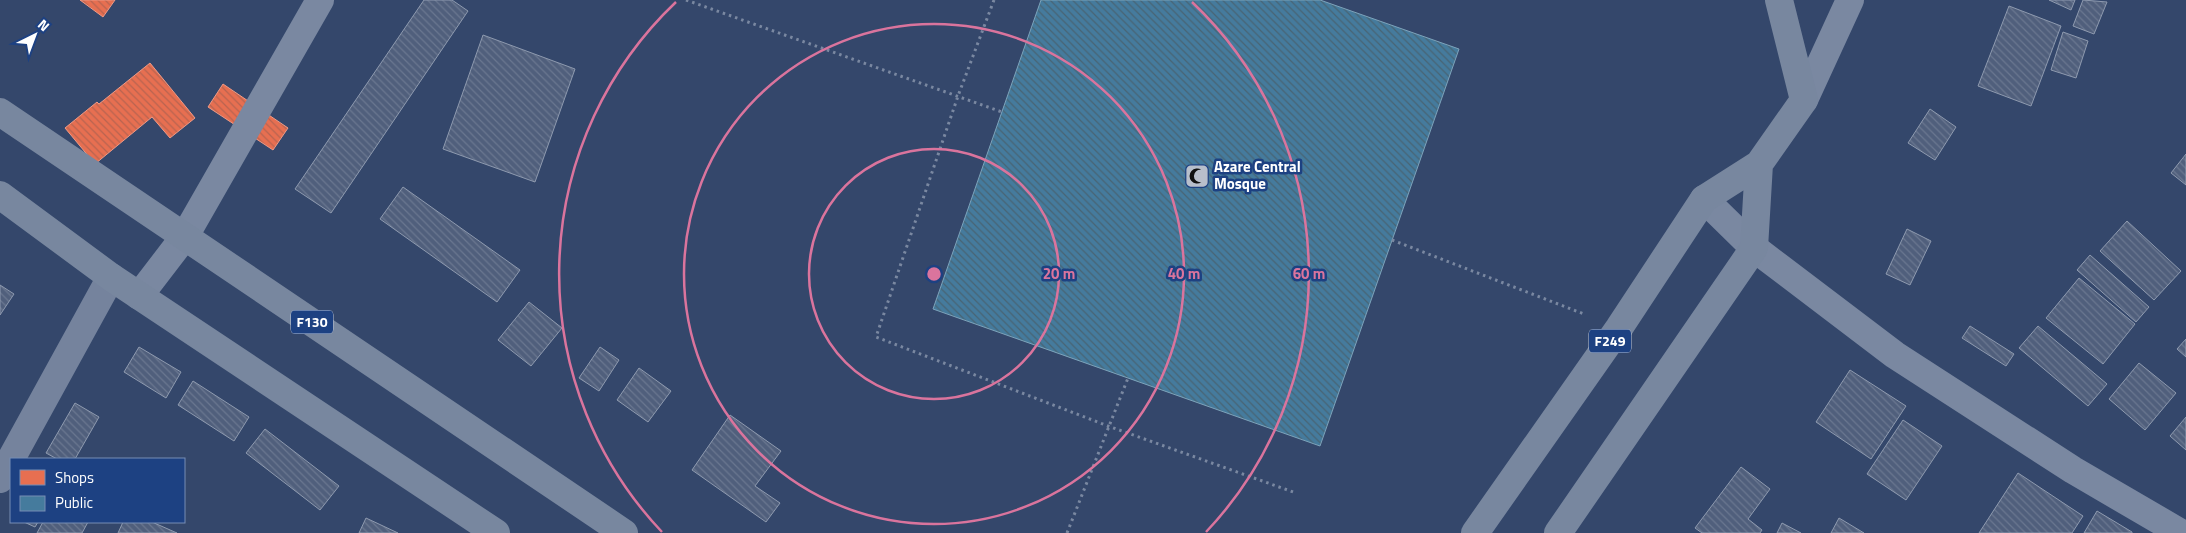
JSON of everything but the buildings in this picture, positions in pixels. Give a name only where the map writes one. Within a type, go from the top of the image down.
[{"type":"main road","points":[[1779,0],[1804,100]]},
{"type":"main road","name":"F249","points":[[1474,533],[1619,328],[1704,199],[1759,164],[1804,100]]},
{"type":"main road","name":"F130","points":[[0,112],[624,533]]},
{"type":"main road","points":[[1558,533],[1754,248],[1759,164]]},
{"type":"main road","points":[[0,195],[111,277],[496,533]]},
{"type":"main road","points":[[12,458],[111,277]]},
{"type":"main road","points":[[0,479],[10,461]]},
{"type":"street","points":[[139,296],[185,236],[320,0]]},
{"type":"street","points":[[1804,100],[1850,0]]},
{"type":"street","points":[[1704,199],[1754,248],[1895,355],[2073,470],[2181,533]]},
{"type":"path","points":[[686,0],[1002,112]]},
{"type":"path","points":[[994,0],[958,96],[876,337],[1108,426],[1296,493]]},
{"type":"path","points":[[1392,240],[1619,328]]},
{"type":"path","points":[[1067,533],[1128,378]]},
{"type":"place","name":"Azare Central Mosque","points":[[1197,176]]}]
